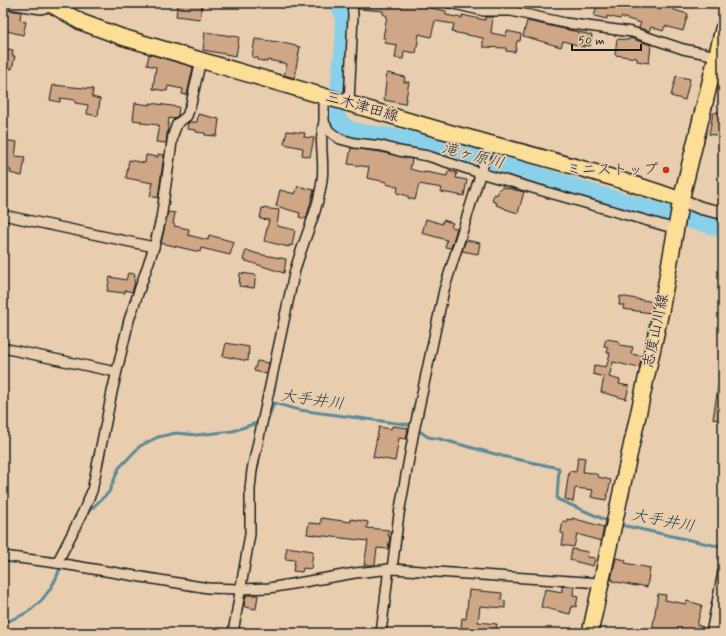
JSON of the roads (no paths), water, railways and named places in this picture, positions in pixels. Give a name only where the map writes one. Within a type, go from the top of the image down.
[{"type":"main road","name":"三木津田線","points":[[51,5],[81,22],[115,35],[348,102],[489,146],[559,162],[649,189],[680,204]]},
{"type":"main road","name":"志度山川線","points":[[590,633],[661,311],[680,204],[723,29]]},
{"type":"street","points":[[3,3],[41,10],[51,5]]},
{"type":"street","points":[[348,102],[353,15],[352,3]]},
{"type":"street","points":[[450,3],[484,11],[511,10],[565,23],[632,32],[683,49],[717,56]]},
{"type":"street","points":[[57,563],[92,491],[116,372],[129,320],[154,247],[161,218],[173,135],[177,124],[187,116],[201,60]]},
{"type":"street","points":[[233,633],[250,534],[250,489],[252,470],[294,274],[299,254],[312,221],[322,180],[322,129],[327,97]]},
{"type":"street","points":[[324,122],[329,131],[340,139],[428,156],[481,170],[676,228]]},
{"type":"street","points":[[381,633],[388,576],[414,431],[444,290],[489,146]]},
{"type":"street","points":[[680,204],[723,213]]},
{"type":"street","points":[[3,215],[154,247]]},
{"type":"street","points":[[3,348],[116,372]]},
{"type":"street","points":[[3,556],[57,563],[208,588],[269,588],[355,573],[390,569],[601,583]]},
{"type":"street","points":[[711,633],[723,572]]},
{"type":"waterway","name":"滝ヶ原川","points":[[338,3],[343,14],[344,38],[336,115],[340,122],[348,129],[363,133],[405,138],[524,170],[600,195],[723,229]]},
{"type":"waterway","name":"大手井川","points":[[76,535],[89,511],[109,492],[119,468],[140,446],[158,437],[176,433],[197,435],[233,431],[268,419],[274,403],[299,410],[411,425],[428,437],[506,457],[559,468],[557,499],[608,521]]},
{"type":"waterway","name":"大手井川","points":[[621,525],[723,546]]},
{"type":"waterway","name":"大手井川","points":[[3,623],[26,613],[38,604],[56,579],[61,565]]},
{"type":"place","name":"ミニストップ","points":[[666,170]]}]
